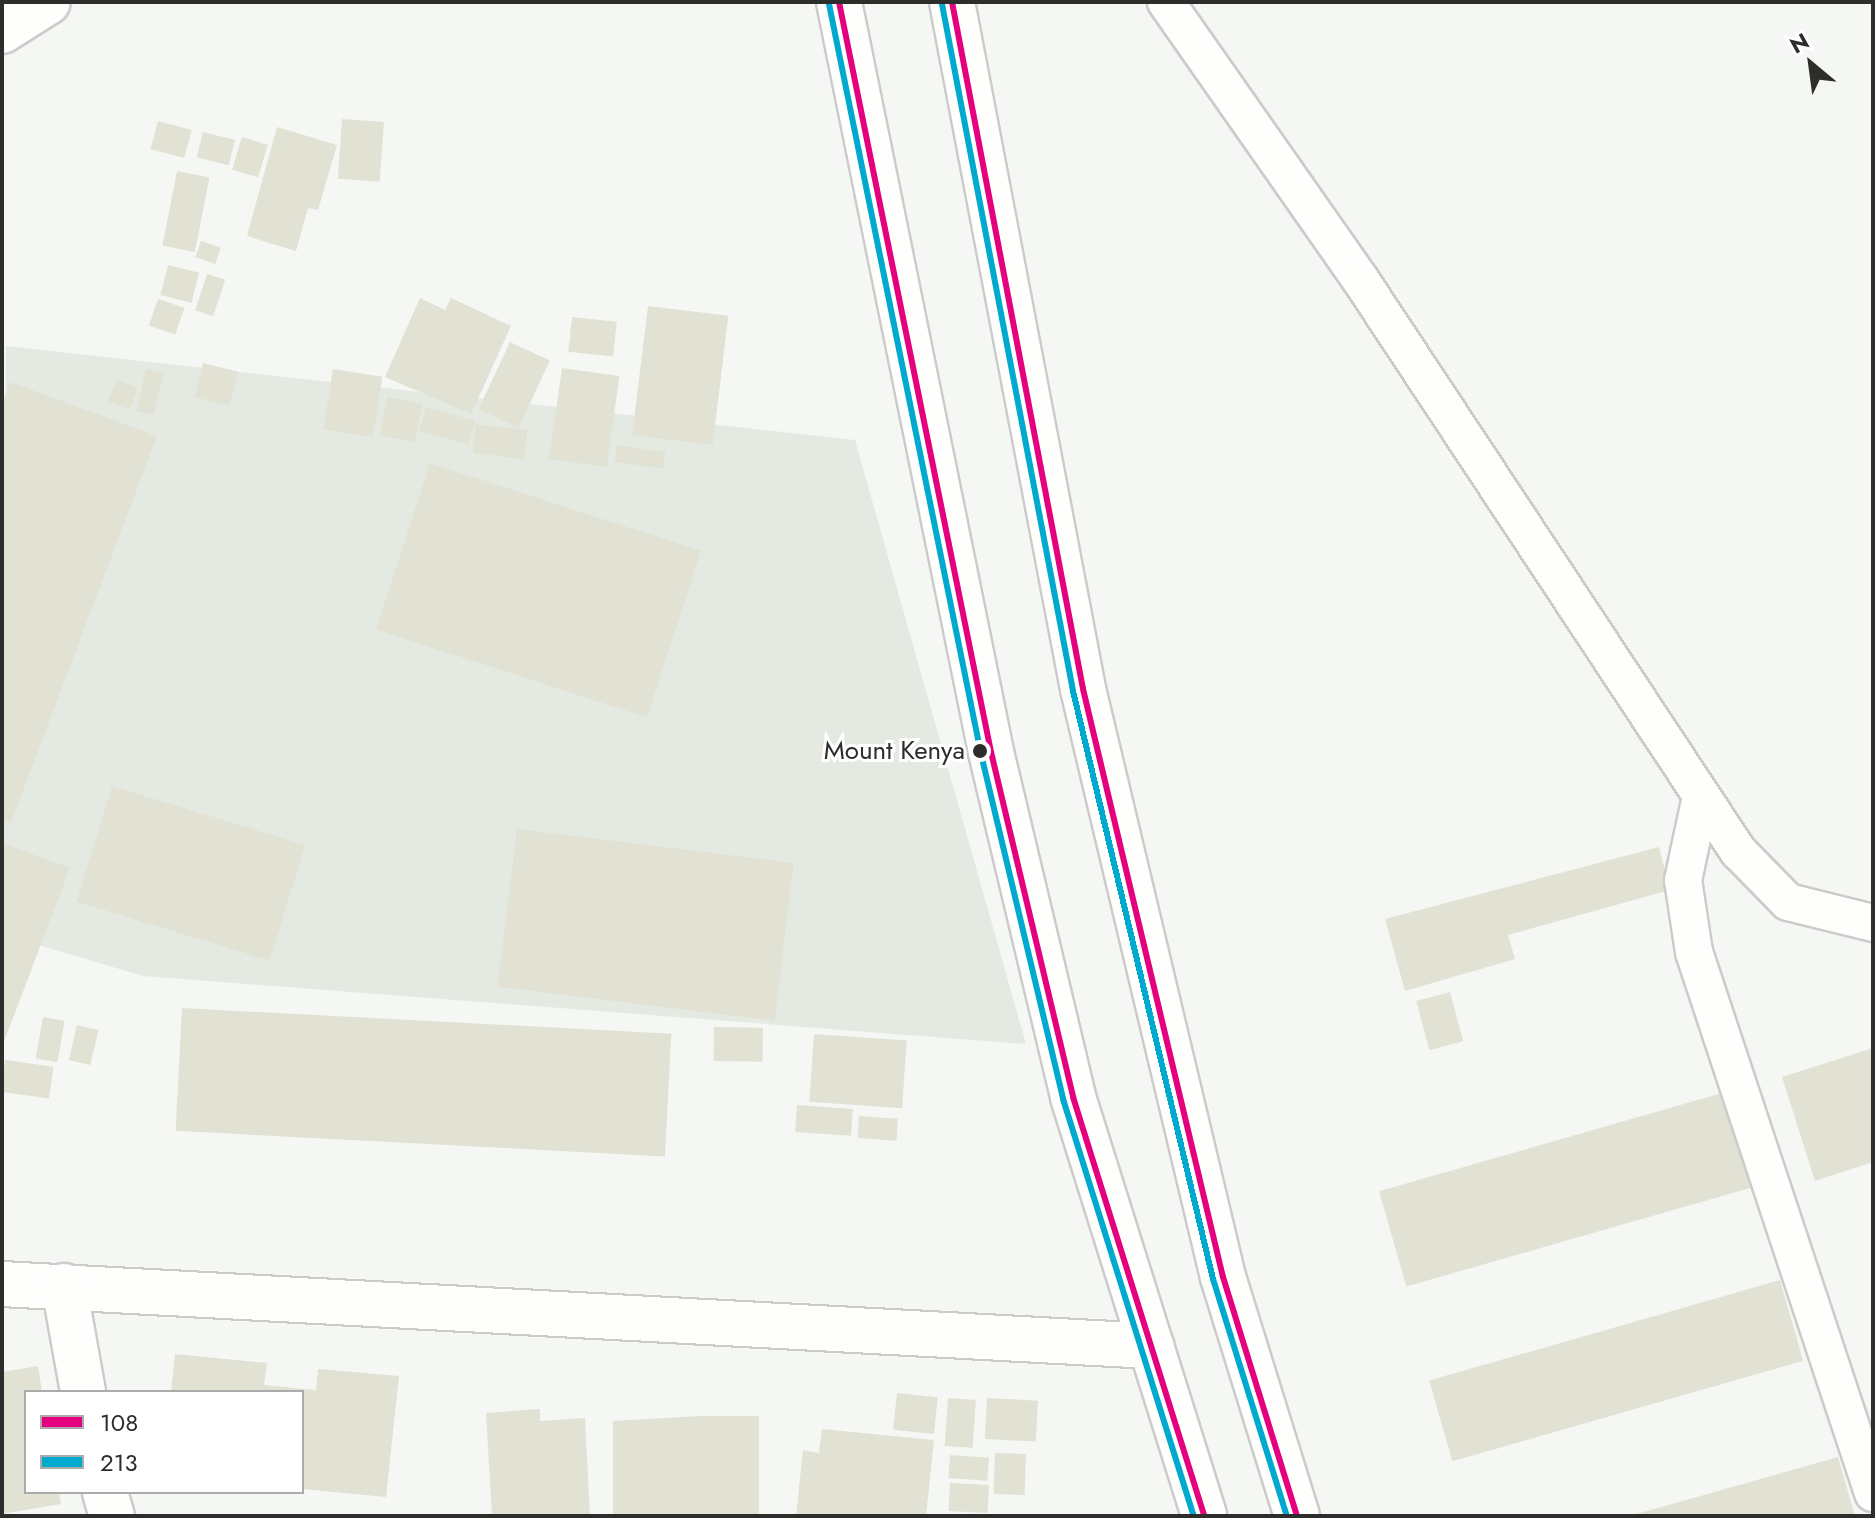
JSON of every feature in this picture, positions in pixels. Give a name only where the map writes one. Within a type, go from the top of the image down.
[{"type":"main road","points":[[2,31],[48,2]]},
{"type":"main road","points":[[839,2],[991,752],[1073,1097],[1204,1516]]},
{"type":"main road","points":[[952,2],[1083,689],[1223,1277],[1297,1516]]},
{"type":"main road","points":[[2,1284],[1151,1346]]},
{"type":"main road","points":[[64,1286],[83,1390]]},
{"type":"main road","points":[[106,1494],[112,1516]]},
{"type":"lane","points":[[1166,2],[1360,279],[1700,801],[1788,902],[1873,923]]},
{"type":"lane","points":[[1700,801],[1683,880],[1694,952],[1873,1493]]},
{"type":"shaded area","points":[[6,346],[855,440],[1026,1044],[143,976],[2,934]]},
{"type":"building","points":[[342,119],[384,122],[380,182],[338,179]]},
{"type":"building","points":[[158,121],[192,130],[184,158],[150,149]]},
{"type":"building","points":[[277,127],[337,145],[318,210],[308,208],[296,251],[247,236]]},
{"type":"building","points":[[203,132],[235,140],[229,165],[197,157]]},
{"type":"building","points":[[242,137],[268,145],[258,177],[232,170]]},
{"type":"building","points":[[177,171],[209,177],[195,252],[162,246]]},
{"type":"building","points":[[201,241],[221,248],[215,264],[195,257]]},
{"type":"building","points":[[168,265],[199,273],[192,303],[161,295]]},
{"type":"building","points":[[207,274],[225,280],[213,316],[195,310]]},
{"type":"building","points":[[420,298],[445,310],[451,298],[511,326],[471,414],[385,377]]},
{"type":"building","points":[[158,299],[184,308],[175,335],[149,325]]},
{"type":"building","points":[[648,306],[728,316],[713,445],[632,435]]},
{"type":"building","points":[[572,317],[617,322],[613,357],[568,352]]},
{"type":"building","points":[[510,342],[550,361],[519,428],[479,409]]},
{"type":"building","points":[[203,363],[238,372],[229,406],[195,397]]},
{"type":"building","points":[[562,368],[619,376],[607,467],[549,459]]},
{"type":"building","points":[[146,369],[164,373],[154,415],[136,411]]},
{"type":"building","points":[[333,369],[382,377],[373,437],[323,429]]},
{"type":"building","points":[[116,380],[138,388],[130,409],[108,402]]},
{"type":"building","points":[[10,382],[157,436],[11,823],[2,820],[2,404]]},
{"type":"building","points":[[387,397],[422,404],[415,442],[380,435]]},
{"type":"building","points":[[426,407],[475,421],[468,445],[419,431]]},
{"type":"building","points":[[476,424],[528,430],[524,459],[472,453]]},
{"type":"building","points":[[617,445],[666,452],[663,469],[615,462]]},
{"type":"building","points":[[430,463],[701,551],[647,718],[376,629]]},
{"type":"building","points":[[112,786],[305,845],[270,961],[77,902]]},
{"type":"building","points":[[517,829],[794,863],[775,1021],[498,987]]},
{"type":"building","points":[[2,843],[70,868],[2,1047]]},
{"type":"building","points":[[1659,847],[1670,890],[1508,935],[1515,959],[1405,991],[1385,919]]},
{"type":"building","points":[[1450,992],[1463,1041],[1429,1050],[1416,1001]]},
{"type":"building","points":[[182,1008],[671,1034],[665,1156],[176,1131]]},
{"type":"building","points":[[43,1017],[65,1021],[57,1062],[36,1058]]},
{"type":"building","points":[[77,1025],[98,1030],[90,1065],[69,1060]]},
{"type":"building","points":[[714,1027],[763,1028],[762,1062],[713,1061]]},
{"type":"building","points":[[814,1034],[907,1040],[902,1108],[809,1102]]},
{"type":"building","points":[[1873,1048],[1873,1162],[1815,1181],[1782,1077]]},
{"type":"building","points":[[5,1060],[54,1067],[49,1099],[2,1092]]},
{"type":"building","points":[[1729,1091],[1756,1186],[1406,1286],[1379,1191]]},
{"type":"building","points":[[797,1105],[853,1109],[851,1136],[795,1132]]},
{"type":"building","points":[[859,1116],[898,1119],[896,1141],[857,1138]]},
{"type":"building","points":[[1780,1280],[1803,1361],[1452,1461],[1429,1381]]},
{"type":"building","points":[[175,1354],[267,1363],[264,1385],[316,1390],[318,1369],[399,1376],[386,1497],[304,1489],[304,1390],[171,1390]]},
{"type":"building","points":[[38,1366],[42,1390],[24,1390],[24,1494],[59,1494],[61,1504],[2,1514],[2,1372]]},
{"type":"building","points":[[897,1393],[938,1397],[934,1434],[893,1430]]},
{"type":"building","points":[[948,1398],[976,1400],[973,1448],[945,1446]]},
{"type":"building","points":[[987,1398],[1038,1401],[1036,1442],[985,1439]]},
{"type":"building","points":[[540,1409],[540,1421],[585,1418],[590,1516],[492,1516],[486,1413]]},
{"type":"building","points":[[759,1416],[759,1516],[613,1516],[613,1421]]},
{"type":"building","points":[[822,1429],[934,1440],[926,1516],[796,1516],[803,1450],[819,1453]]},
{"type":"building","points":[[995,1453],[1026,1454],[1025,1495],[994,1494]]},
{"type":"building","points":[[950,1455],[989,1458],[987,1481],[948,1478]]},
{"type":"building","points":[[1838,1457],[1855,1516],[1633,1516],[1633,1515]]},
{"type":"building","points":[[950,1483],[989,1485],[987,1513],[949,1511]]},
{"type":"transit line","name":"108","points":[[839,2],[991,752],[1073,1097],[1204,1516]]},
{"type":"transit line","name":"108","points":[[952,2],[1083,689],[1223,1277],[1297,1516]]},
{"type":"transit line","name":"213","points":[[829,4],[981,754],[1063,1099],[1194,1516]]},
{"type":"transit line","name":"213","points":[[942,4],[1073,691],[1213,1279],[1287,1516]]},
{"type":"place","name":"Mount Kenya","points":[[980,751]]}]
